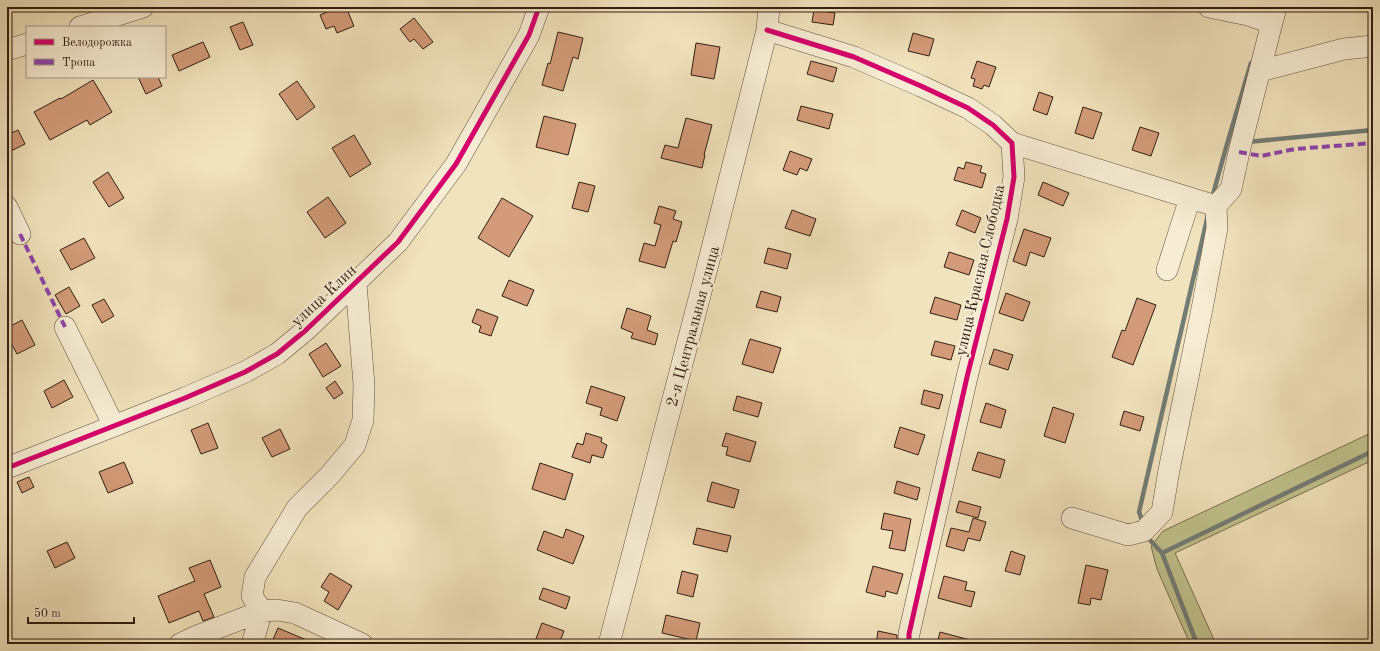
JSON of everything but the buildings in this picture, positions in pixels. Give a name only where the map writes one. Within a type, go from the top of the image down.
[{"type":"street","points":[[83,26],[143,7]]},
{"type":"street","name":"улица Клин","points":[[7,468],[185,398],[239,375],[277,354],[306,330],[398,242],[456,164],[529,36],[539,7]]},
{"type":"street","name":"2-я Центральная улица","points":[[609,644],[706,272],[767,30],[769,7]]},
{"type":"street","points":[[1072,518],[1128,535],[1144,532],[1162,512],[1215,235],[1216,206],[1232,189],[1239,152],[1274,15],[1248,15],[1209,7]]},
{"type":"street","points":[[767,30],[854,57],[922,86],[968,108],[993,126],[1012,143],[1216,206]]},
{"type":"street","points":[[7,50],[26,44]]},
{"type":"street","points":[[1260,71],[1344,50],[1373,46]]},
{"type":"street","name":"улица Красная Слободка","points":[[909,644],[909,634],[967,377],[1007,219],[1014,177],[1012,143]]},
{"type":"street","points":[[1167,270],[1190,198]]},
{"type":"street","points":[[7,207],[20,234]]},
{"type":"street","points":[[262,611],[252,596],[254,577],[297,508],[329,476],[355,446],[363,420],[364,385],[356,282]]},
{"type":"street","points":[[65,327],[114,426]]},
{"type":"street","points":[[180,644],[262,611],[277,610],[295,613],[362,644]]},
{"type":"street","points":[[252,644],[262,611]]},
{"type":"green space","points":[[1373,432],[1373,460],[1175,553],[1216,644],[1190,644],[1157,569],[1151,546],[1163,531]]},
{"type":"waterway","points":[[1212,198],[1251,63]]},
{"type":"waterway","points":[[1247,142],[1373,130]]},
{"type":"waterway","points":[[1143,523],[1139,512],[1208,215]]},
{"type":"waterway","points":[[1162,553],[1373,451]]},
{"type":"waterway","points":[[1147,534],[1150,540],[1162,553],[1197,644]]},
{"type":"marked path","points":[[1239,152],[1261,156],[1295,149],[1373,143]]},
{"type":"marked path","points":[[20,234],[65,327]]},
{"type":"cycle path","points":[[7,468],[185,398],[245,372],[277,354],[306,330],[398,242],[456,164],[529,35],[539,7]]},
{"type":"cycle path","points":[[767,30],[854,57],[921,86],[968,108],[993,125],[1012,143],[1014,177],[1007,219],[967,377],[909,634],[909,644]]}]
